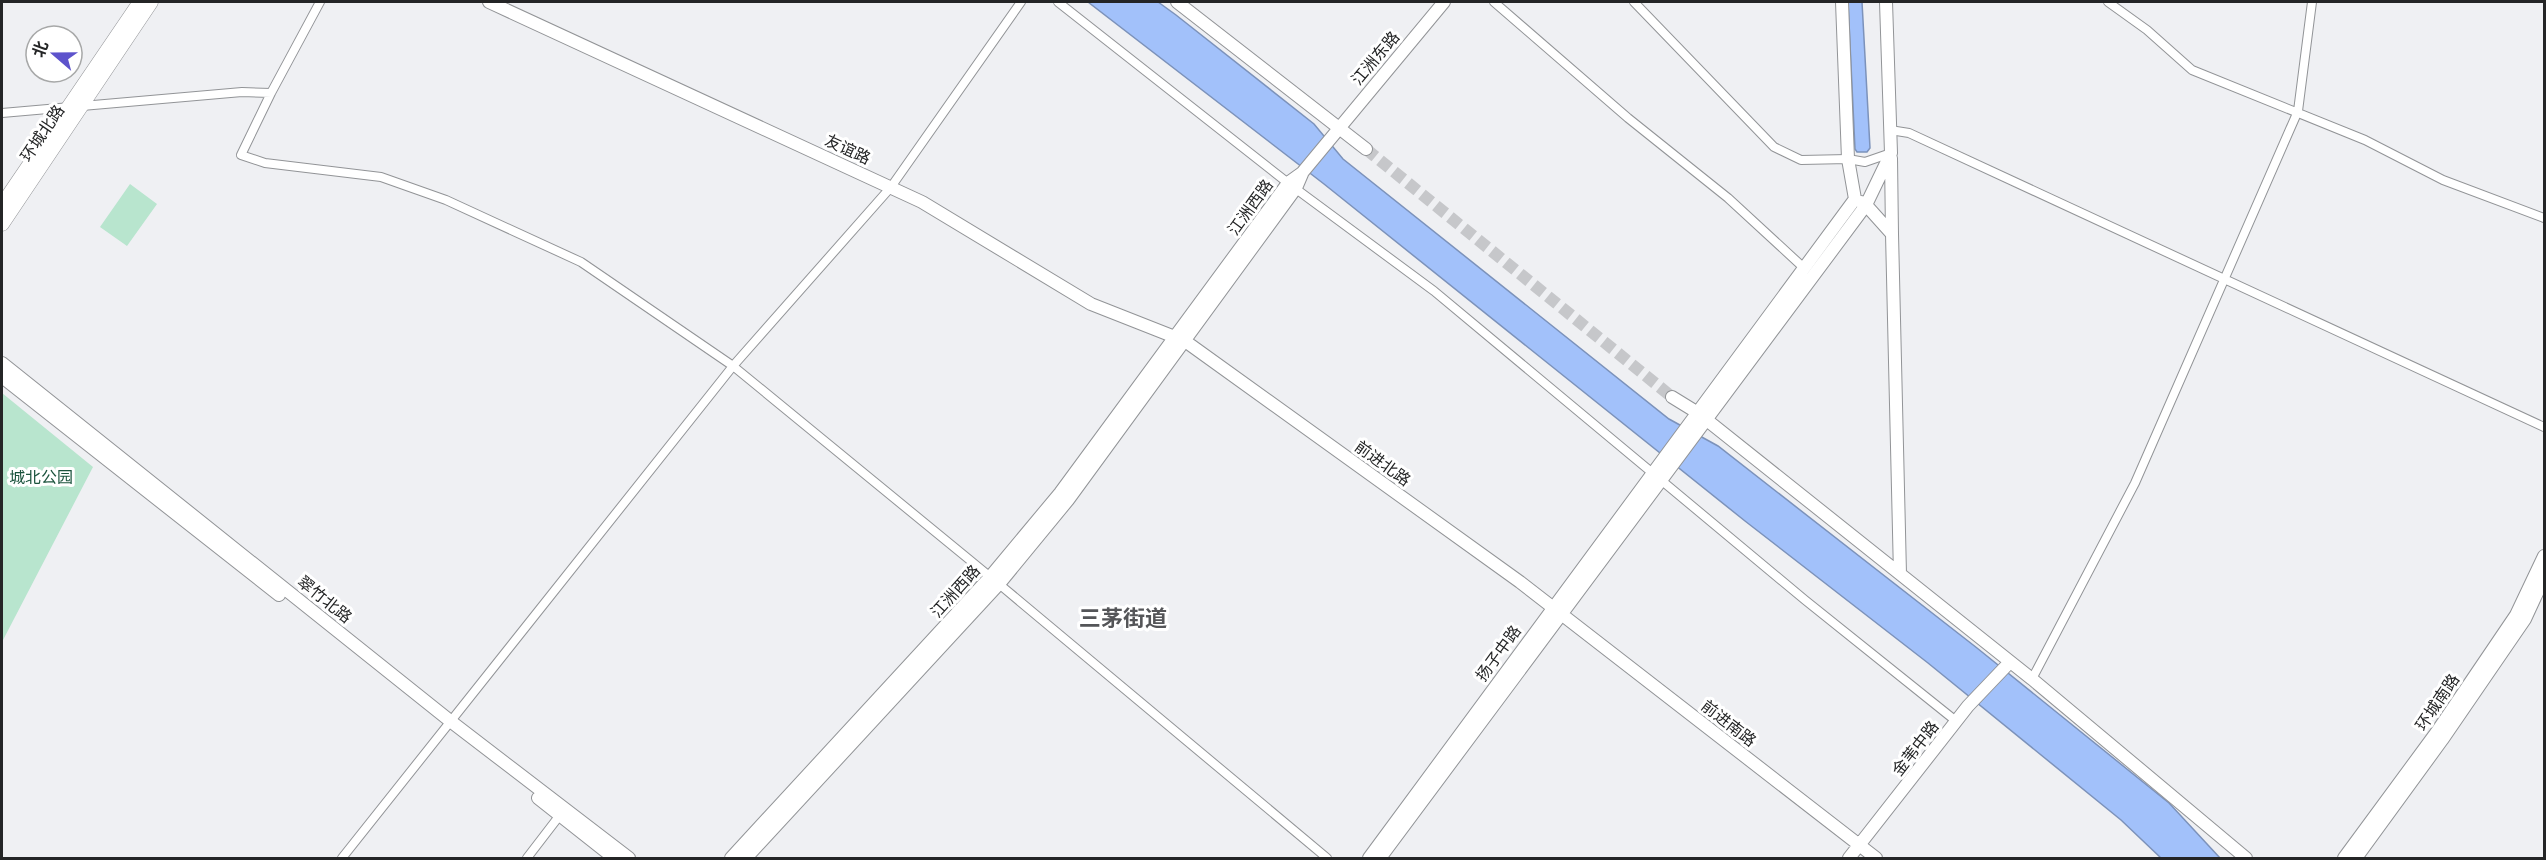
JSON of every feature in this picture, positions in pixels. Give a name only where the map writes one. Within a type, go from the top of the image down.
[{"type":"main road","name":"环城北路","points":[[2,224],[140,2]]},
{"type":"main road","name":"环城北路","points":[[2,205],[151,2]]},
{"type":"main road","name":"友谊路","points":[[489,2],[891,188],[952,219],[1091,304],[1180,339]]},
{"type":"main road","points":[[1177,2],[1335,131],[1366,149]]},
{"type":"main road","name":"江洲东路","points":[[1302,173],[1444,2]]},
{"type":"main road","points":[[1698,421],[1855,199],[1848,159],[1842,2]]},
{"type":"main road","points":[[1886,2],[1900,574]]},
{"type":"main road","points":[[1698,421],[1866,205],[1891,153]]},
{"type":"main road","name":"江洲西路","points":[[746,858],[1068,500],[1180,339],[1302,173]]},
{"type":"main road","points":[[1855,199],[1866,205],[1892,234]]},
{"type":"main road","name":"前进北路","points":[[1180,339],[1557,610]]},
{"type":"main road","name":"翠竹北路","points":[[2,363],[614,858]]},
{"type":"main road","name":"翠竹北路","points":[[2,377],[447,723],[629,858]]},
{"type":"main road","points":[[1672,396],[1698,421],[1900,574],[2007,664],[2032,679],[2246,858]]},
{"type":"main road","name":"扬子中路","points":[[1369,858],[1698,421]]},
{"type":"main road","name":"环城南路","points":[[2344,858],[2436,733],[2516,615],[2544,556]]},
{"type":"main road","name":"环城南路","points":[[2356,858],[2442,740],[2525,619],[2544,578]]},
{"type":"main road","name":"江洲西路","points":[[731,858],[995,581]]},
{"type":"main road","name":"扬子中路","points":[[1380,858],[1557,610]]},
{"type":"main road","name":"前进南路","points":[[1557,610],[1876,858]]},
{"type":"main road","name":"金苇中路","points":[[1849,858],[1968,706],[2007,664]]},
{"type":"street","points":[[320,2],[241,154],[265,163],[381,177],[446,200],[581,262],[732,366],[995,581],[1327,858]]},
{"type":"street","points":[[342,858],[732,366],[891,188],[1021,2]]},
{"type":"street","points":[[1058,2],[1292,186],[1434,291],[1660,474],[1805,600],[1956,722]]},
{"type":"street","points":[[1494,2],[1628,118],[1728,198],[1804,268]]},
{"type":"street","points":[[1634,2],[1774,147],[1801,160],[1848,159],[1865,162],[1891,153]]},
{"type":"street","points":[[2108,2],[2147,30],[2192,70],[2365,140],[2443,180],[2544,218]]},
{"type":"street","points":[[2032,679],[2135,483],[2298,111],[2312,2]]},
{"type":"street","points":[[2,113],[242,92],[271,93]]},
{"type":"street","points":[[1890,130],[1909,133],[2544,427]]},
{"type":"street","points":[[527,858],[560,814]]},
{"type":"green space","points":[[130,184],[157,204],[127,246],[100,227]]},
{"type":"green space","name":"城北公园","points":[[2,393],[93,467],[2,642]]},
{"type":"water","points":[[1088,2],[1158,2],[1176,15],[1314,124],[1343,159],[1669,419],[1718,446],[1977,648],[2169,803],[2220,858],[2161,858],[2121,820],[1928,663],[1745,521],[1324,184]]},
{"type":"water","points":[[1848,2],[1862,2],[1870,148],[1867,152],[1857,152],[1855,149]]},
{"type":"tunnel","points":[[1366,149],[1672,397]]},
{"type":"district","name":"三茅街道","points":[[1123,618]]}]
